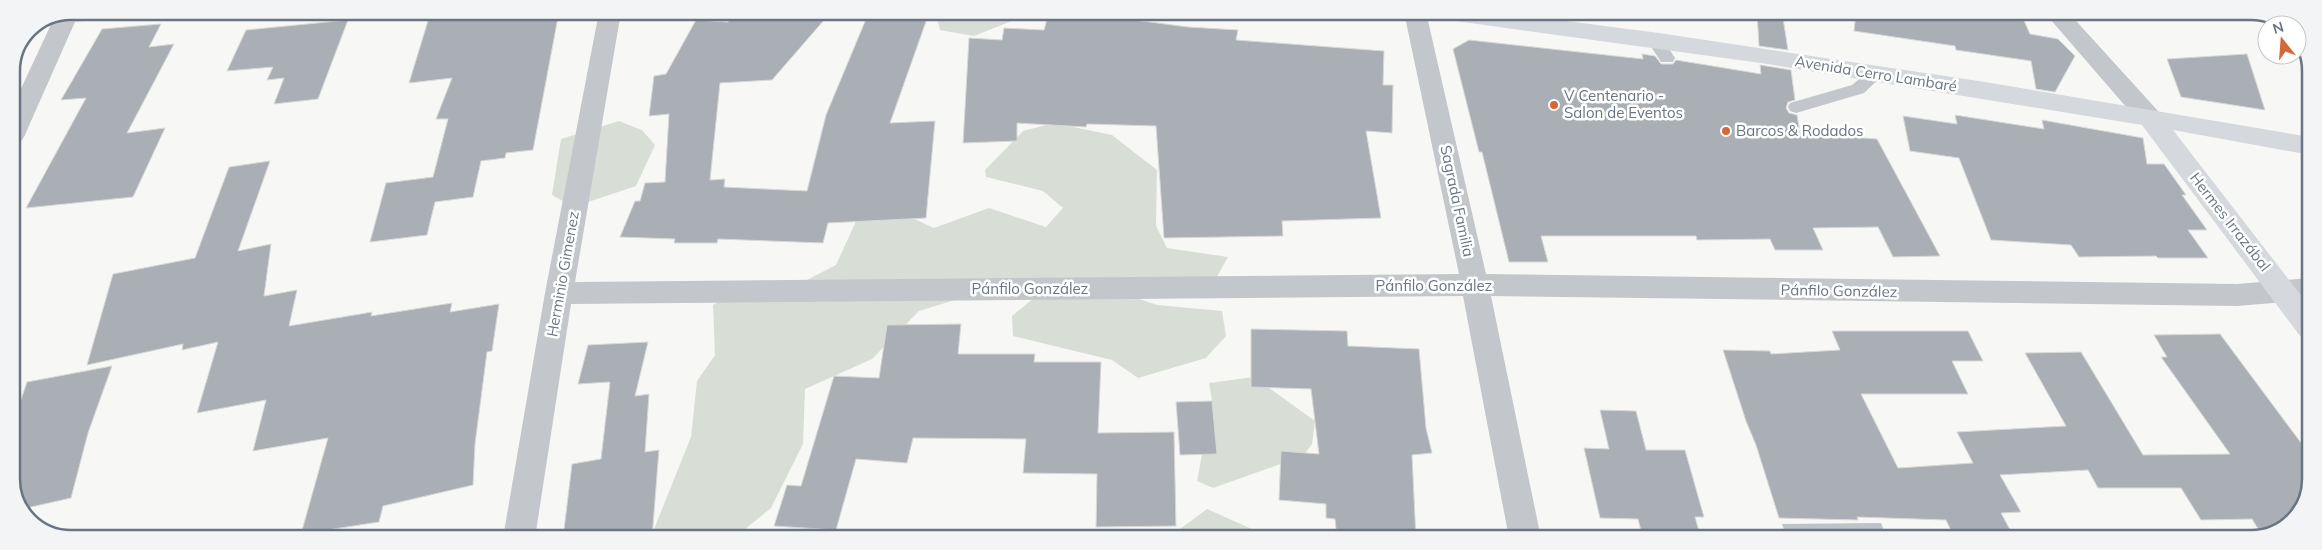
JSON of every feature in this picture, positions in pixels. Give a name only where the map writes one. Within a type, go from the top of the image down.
[{"type":"main road","name":"Avenida Cerro Lambaré","points":[[1488,20],[1660,49],[1876,74],[2149,117],[2302,145]]},
{"type":"main road","name":"Hermes Irrazábal","points":[[2149,117],[2302,317]]},
{"type":"street","name":"Herminio Gimenez","points":[[519,530],[559,293],[609,20]]},
{"type":"street","name":"Sagrada Familia","points":[[1417,20],[1475,286],[1523,530]]},
{"type":"street","points":[[2062,20],[2149,117]]},
{"type":"street","points":[[20,118],[63,21]]},
{"type":"street","name":"Pánfilo González","points":[[559,293],[1475,286],[2238,295],[2302,289]]},
{"type":"lane","points":[[1796,107],[1858,89],[1876,74]]},
{"type":"shaded area","points":[[938,20],[1014,20],[974,36],[940,30]]},
{"type":"shaded area","points":[[619,121],[642,130],[655,145],[636,186],[573,207],[552,195],[561,139]]},
{"type":"shaded area","points":[[1054,123],[1112,135],[1157,170],[1156,226],[1167,248],[1228,257],[1215,280],[1116,291],[1157,305],[1222,311],[1226,336],[1206,358],[1138,378],[1112,360],[1013,336],[1012,316],[1035,297],[1017,281],[919,311],[872,359],[805,389],[803,444],[771,508],[744,530],[654,530],[691,437],[697,381],[715,355],[713,305],[742,287],[805,281],[836,265],[857,219],[886,206],[934,228],[989,208],[1046,227],[1063,208],[1043,191],[986,177],[985,170],[1023,131]]},
{"type":"shaded area","points":[[1254,377],[1315,421],[1312,444],[1303,456],[1213,488],[1197,481],[1212,401],[1209,383]]},
{"type":"shaded area","points":[[1207,509],[1254,530],[1179,530]]},
{"type":"shaded area","points":[[1881,523],[1884,530],[1784,530],[1782,524]]},
{"type":"building","points":[[348,20],[318,99],[274,104],[284,78],[267,80],[273,67],[227,71],[246,30]]},
{"type":"building","points":[[428,20],[557,20],[533,150],[506,153],[505,158],[481,161],[473,197],[435,202],[427,235],[370,242],[386,183],[433,177],[448,119],[436,119],[452,78],[409,83]]},
{"type":"building","points":[[696,20],[728,22],[729,20],[824,20],[772,80],[720,83],[710,180],[725,179],[724,187],[807,191],[826,115],[866,20],[927,20],[890,123],[935,121],[926,218],[828,223],[823,243],[718,239],[717,243],[674,243],[675,239],[620,237],[635,201],[640,201],[645,183],[665,182],[669,114],[649,116],[654,76],[666,74]]},
{"type":"building","points":[[1047,20],[1134,20],[1188,27],[1238,30],[1236,40],[1384,51],[1383,85],[1393,85],[1392,133],[1366,131],[1381,218],[1282,221],[1283,236],[1164,238],[1156,126],[1087,124],[1086,127],[1017,123],[1017,141],[963,143],[969,38],[1002,40],[1004,28],[1044,30]]},
{"type":"building","points":[[1757,20],[1783,20],[1788,50],[1759,46]]},
{"type":"building","points":[[1855,20],[2024,20],[2030,34],[2058,39],[2075,56],[2055,92],[2036,89],[2031,61],[1956,50],[1955,46],[1854,31]]},
{"type":"building","points":[[161,24],[149,47],[174,44],[127,133],[165,128],[133,197],[26,208],[86,98],[61,100],[102,29]]},
{"type":"building","points":[[1469,40],[1643,59],[1642,54],[1655,56],[1661,64],[1673,64],[1676,60],[1761,74],[1760,65],[1791,70],[1795,100],[1788,102],[1786,108],[1789,113],[1797,115],[1800,133],[1877,139],[1940,256],[1893,257],[1878,227],[1813,228],[1823,250],[1775,250],[1770,239],[1697,240],[1696,236],[1541,236],[1548,262],[1509,262],[1482,152],[1479,152],[1453,49]]},
{"type":"building","points":[[2247,54],[2265,110],[2181,97],[2167,59]]},
{"type":"building","points":[[1955,115],[2044,129],[2042,120],[2143,138],[2147,164],[2164,164],[2186,195],[2182,195],[2207,230],[2188,230],[2208,258],[2158,258],[2156,256],[2079,257],[2071,245],[1991,240],[1959,158],[1910,151],[1903,116],[1957,124]]},
{"type":"building","points":[[270,161],[238,251],[271,244],[264,296],[297,290],[289,326],[372,312],[371,316],[452,303],[450,312],[499,304],[492,351],[487,352],[475,444],[473,485],[383,506],[379,522],[327,530],[302,530],[328,438],[253,451],[266,400],[197,413],[218,342],[182,350],[183,344],[87,365],[113,274],[195,258],[229,167]]},
{"type":"building","points":[[961,324],[958,354],[1035,354],[1034,362],[1101,362],[1098,433],[1174,432],[1176,526],[1096,527],[1097,474],[1023,473],[1026,439],[913,438],[907,463],[856,459],[836,530],[774,526],[787,485],[801,486],[834,376],[879,378],[887,325]]},
{"type":"building","points":[[1251,329],[1347,331],[1348,346],[1419,349],[1426,428],[1432,453],[1412,455],[1416,530],[1336,530],[1335,519],[1326,518],[1326,504],[1279,500],[1281,451],[1319,454],[1311,389],[1251,387]]},
{"type":"building","points":[[1832,331],[1968,331],[1983,361],[1952,361],[1968,394],[1861,394],[1898,468],[1973,463],[1957,432],[2066,426],[2025,353],[2081,352],[2143,455],[2230,454],[2161,357],[2167,357],[2154,335],[2220,334],[2302,444],[2301,489],[2295,504],[2285,517],[2271,526],[2258,529],[2252,519],[2201,520],[2181,488],[2098,488],[2088,470],[2000,475],[2021,512],[2001,513],[2010,530],[1951,530],[1946,520],[1857,517],[1858,520],[1779,518],[1723,350],[1770,351],[1771,354],[1840,350]]},
{"type":"building","points":[[648,342],[635,396],[649,394],[645,452],[659,450],[653,530],[564,530],[572,464],[601,459],[610,382],[578,384],[588,345]]},
{"type":"building","points":[[112,366],[88,433],[71,498],[29,507],[24,499],[20,482],[20,403],[27,382]]},
{"type":"building","points":[[1212,401],[1217,454],[1180,455],[1176,402]]},
{"type":"building","points":[[1600,410],[1636,411],[1646,450],[1685,450],[1704,517],[1695,517],[1699,530],[1641,530],[1638,519],[1600,518],[1584,448],[1609,449]]},
{"type":"place","name":"V Centenario - Salon de Eventos","points":[[1554,105]]},
{"type":"place","name":"Barcos & Rodados","points":[[1726,131]]}]
